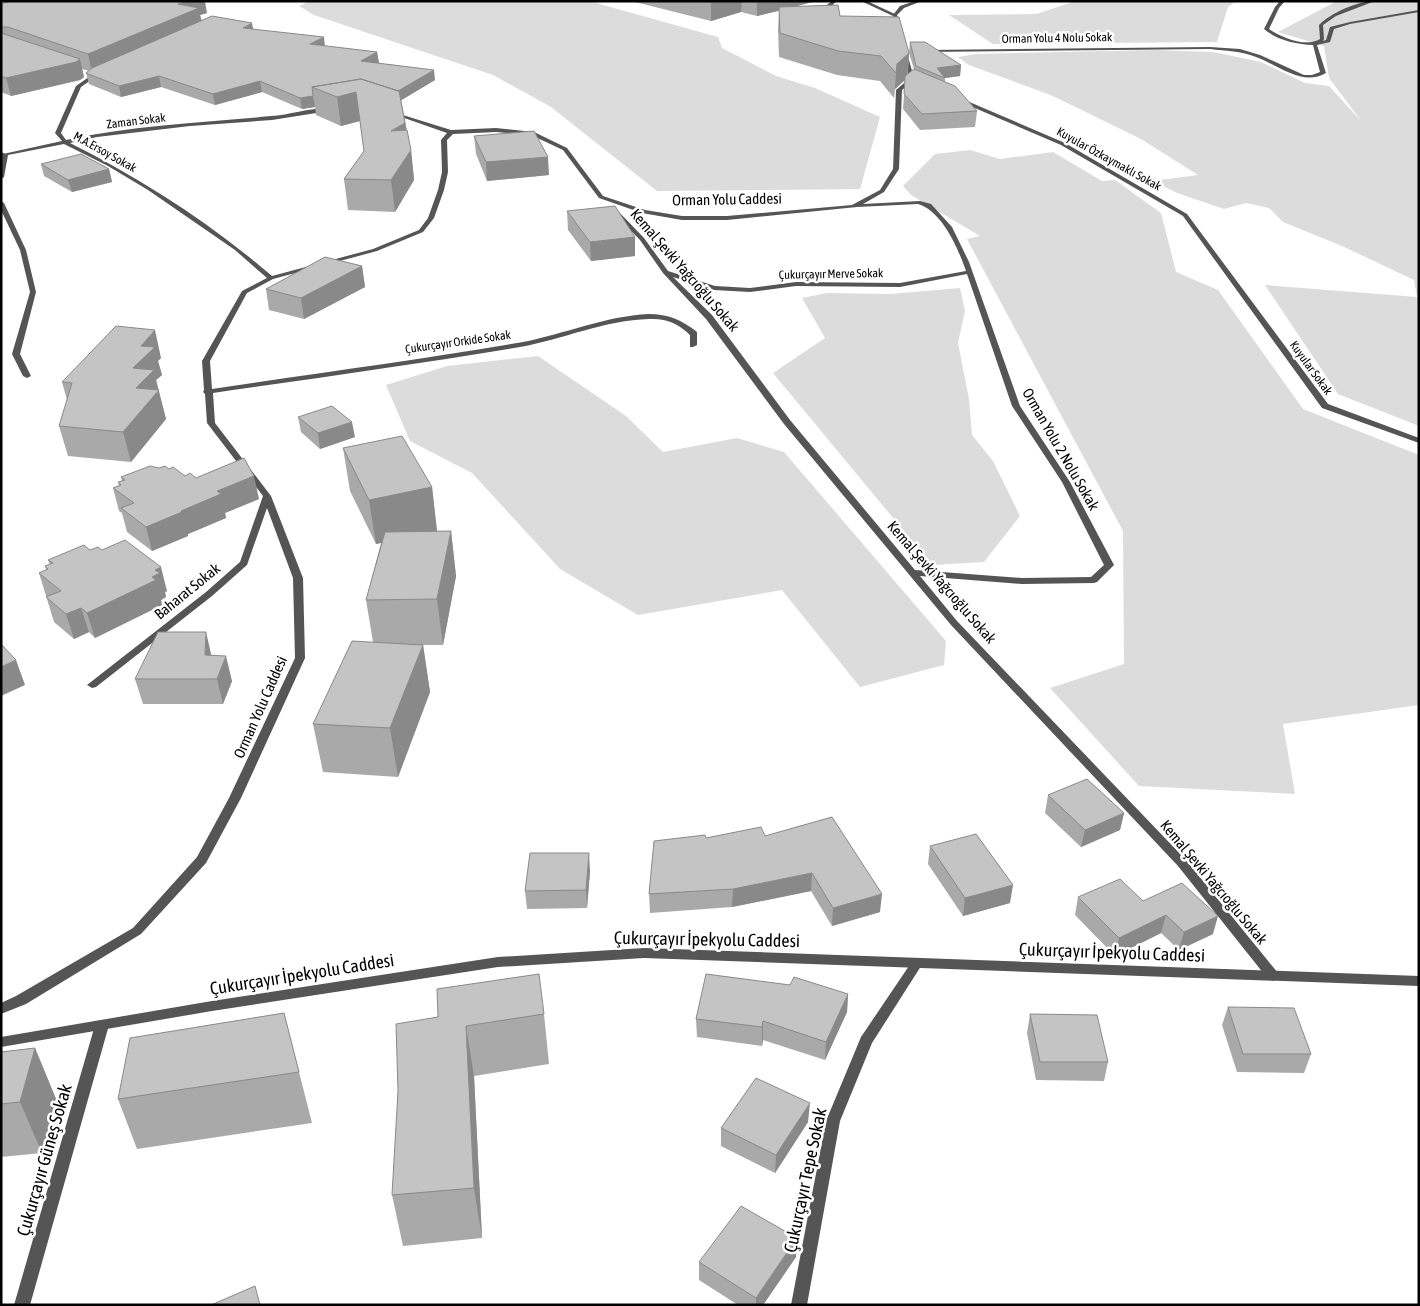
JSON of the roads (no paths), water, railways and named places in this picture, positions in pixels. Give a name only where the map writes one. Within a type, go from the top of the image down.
[{"type":"street","points":[[815,16],[836,1]]},
{"type":"street","points":[[863,1],[895,15],[900,32]]},
{"type":"street","points":[[895,15],[902,7],[920,1]]},
{"type":"street","points":[[1283,1],[1277,7],[1266,29],[1273,34],[1315,45],[1328,41],[1332,28],[1350,23],[1419,12]]},
{"type":"street","points":[[1315,45],[1322,39],[1321,25],[1334,15],[1373,1]]},
{"type":"street","name":"Orman Yolu 4 Nolu Sokak","points":[[918,50],[1210,48],[1238,50],[1282,65],[1303,76],[1312,77],[1324,73],[1315,45]]},
{"type":"street","points":[[911,50],[904,50],[912,79],[921,83]]},
{"type":"street","name":"M.A.Ersoy Sokak","points":[[101,72],[79,86],[58,133],[66,143],[110,165],[150,189],[237,249],[271,278]]},
{"type":"street","points":[[83,73],[92,76]]},
{"type":"street","name":"Orman Yolu Caddesi","points":[[601,197],[644,212],[682,218],[757,216],[853,207],[882,191],[896,169],[899,90],[912,79]]},
{"type":"street","name":"Kuyular Özkaymaklı Sokak","points":[[947,94],[1062,144],[1185,216],[1219,262]]},
{"type":"street","name":"Zaman Sokak","points":[[3,155],[97,135],[272,118],[337,107]]},
{"type":"street","points":[[382,108],[451,132],[517,131],[547,138],[565,149],[601,197]]},
{"type":"street","name":"Orman Yolu Caddesi","points":[[1,1009],[21,1000],[138,931],[202,860],[235,798],[300,658],[298,578],[267,496],[210,423],[206,361],[221,331],[244,292],[271,278],[376,250],[421,231],[431,218],[441,190],[446,172],[444,140],[451,132]]},
{"type":"street","points":[[1,177],[3,155]]},
{"type":"street","name":"Kemal Şevki Yağcıoğlu Sokak","points":[[601,197],[642,239],[665,272],[709,317],[787,422],[954,623],[1182,863],[1273,976]]},
{"type":"street","name":"Orman Yolu 2 Nolu Sokak","points":[[853,207],[907,202],[929,205],[950,228],[969,272],[1016,406],[1066,482],[1109,565],[1094,580],[1022,581],[912,573]]},
{"type":"street","points":[[1,203],[22,250],[33,292],[16,354],[27,376]]},
{"type":"street","name":"Kuyular Sokak","points":[[1219,262],[1325,406],[1419,441]]},
{"type":"street","name":"Çukurçayır Merve Sokak","points":[[665,272],[714,288],[750,290],[796,284],[900,284],[969,272]]},
{"type":"street","name":"Çukurçayır Orkide Sokak","points":[[207,392],[524,344],[601,323],[639,317],[667,318],[682,322],[694,334],[693,346]]},
{"type":"street","name":"Baharat Sokak","points":[[92,685],[209,594],[244,563],[267,496]]},
{"type":"street","name":"Çukurçayır İpekyolu Caddesi","points":[[1,1042],[498,962],[644,952],[1419,981]]},
{"type":"street","name":"Çukurçayır Tepe Sokak","points":[[799,1305],[834,1121],[866,1041],[917,963]]},
{"type":"street","name":"Çukurçayır Güneş Sokak","points":[[22,1305],[102,1025]]}]
